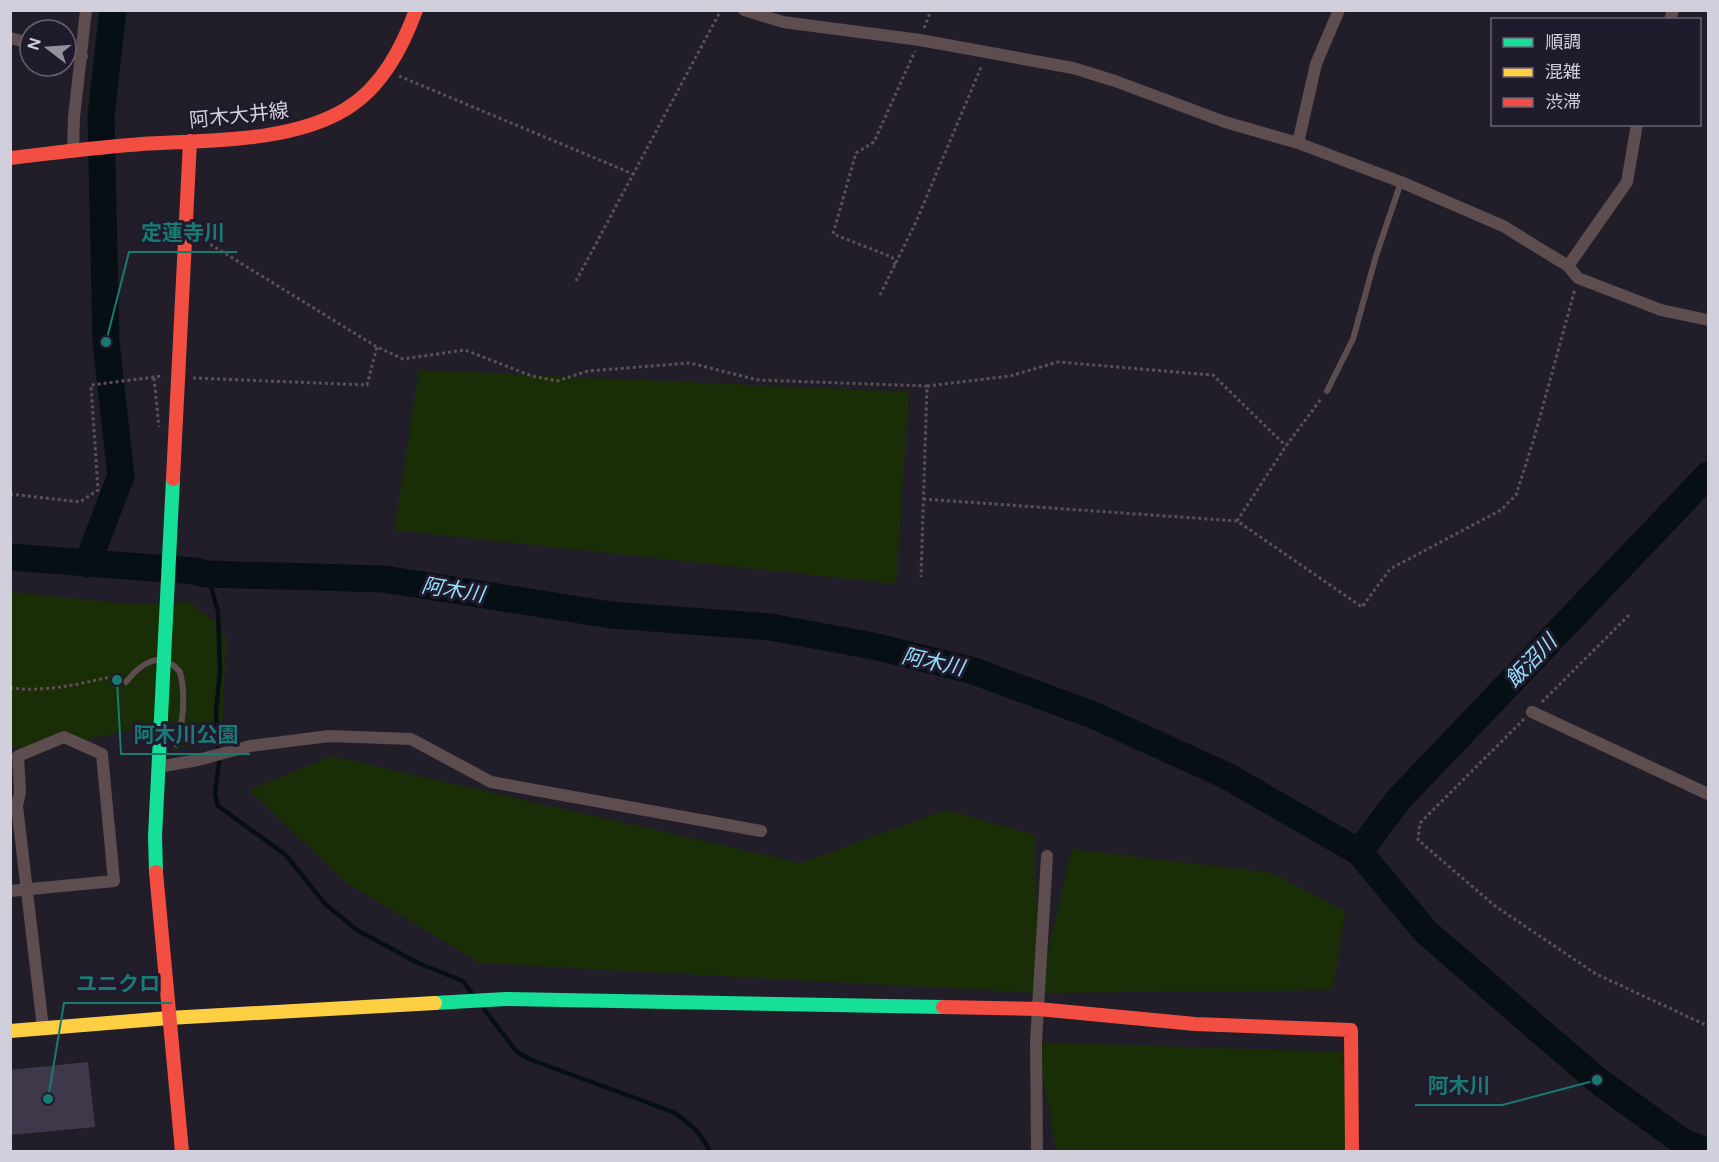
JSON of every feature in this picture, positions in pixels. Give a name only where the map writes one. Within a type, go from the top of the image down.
[{"type":"street","points":[[78,151],[74,117],[86,10]]},
{"type":"street","name":"阿木大井線","points":[[10,158],[117,146],[237,137],[297,129],[346,109],[369,90],[387,71],[416,10]]},
{"type":"street","points":[[744,10],[783,22],[920,40],[1073,68],[1115,81],[1225,122],[1298,143],[1401,182],[1503,226],[1568,266],[1578,278],[1660,310],[1708,320]]},
{"type":"street","points":[[1298,143],[1316,64],[1339,10]]},
{"type":"street","points":[[78,55],[82,56]]},
{"type":"street","points":[[1568,266],[1628,182],[1637,126]]},
{"type":"street","points":[[182,1152],[156,877],[155,836],[190,141]]},
{"type":"street","points":[[1532,712],[1708,794]]},
{"type":"street","points":[[158,767],[250,746],[329,736],[411,739],[491,782],[761,831]]},
{"type":"street","points":[[10,891],[27,890],[114,881],[102,754],[64,737],[18,756],[20,792],[14,805],[27,890],[43,1028]]},
{"type":"street","points":[[1037,1152],[1038,1009],[1047,856]]},
{"type":"street","points":[[10,1031],[170,1018],[506,999],[1038,1009],[1195,1024],[1352,1030],[1352,1152]]},
{"type":"lane","points":[[1327,391],[1353,339],[1376,256],[1401,182]]},
{"type":"lane","points":[[126,682],[133,673],[148,662],[156,660],[167,661],[180,672],[183,700],[177,745]]},
{"type":"path","points":[[576,281],[721,10]]},
{"type":"path","points":[[895,265],[892,257],[834,234],[856,153],[874,142],[931,10]]},
{"type":"path","points":[[880,295],[916,222],[987,52]]},
{"type":"path","points":[[387,71],[633,174]]},
{"type":"path","points":[[184,228],[377,347],[403,359],[465,350],[532,376],[557,381],[588,371],[690,363],[758,380],[927,386],[1010,376],[1058,362],[1213,375],[1286,447]]},
{"type":"path","points":[[923,499],[1237,521],[1362,607],[1390,569],[1501,510],[1516,495],[1578,278]]},
{"type":"path","points":[[188,378],[367,385],[377,347]]},
{"type":"path","points":[[10,494],[80,502],[98,490],[91,385],[163,376]]},
{"type":"path","points":[[921,577],[927,386]]},
{"type":"path","points":[[1237,521],[1286,447],[1327,391]]},
{"type":"path","points":[[1629,615],[1420,823],[1418,840],[1496,906],[1596,974],[1708,1026]]},
{"type":"path","points":[[10,688],[36,691],[110,677],[126,682]]},
{"type":"green space","points":[[419,370],[909,392],[896,584],[394,530]]},
{"type":"green space","points":[[11,592],[129,604],[188,602],[217,623],[226,639],[222,739],[173,750],[176,721],[69,743],[11,748]]},
{"type":"green space","points":[[331,756],[800,863],[946,810],[1035,835],[1039,989],[1072,849],[1272,873],[1345,911],[1333,990],[1039,993],[480,963],[347,883],[249,790]]},
{"type":"green space","points":[[1036,1042],[1343,1052],[1349,1151],[1057,1151]]},
{"type":"building","points":[[88,1062],[95,1127],[10,1135],[10,1070]]},
{"type":"waterway","points":[[87,564],[121,476],[106,342],[101,117],[113,10]]},
{"type":"waterway","name":"飯沼川","points":[[1359,852],[1399,799],[1708,475]]},
{"type":"waterway","name":"阿木川","points":[[10,557],[194,571],[207,574],[384,579],[611,615],[770,627],[873,646],[974,671],[1093,715],[1227,776],[1359,852],[1426,932],[1597,1080],[1680,1140],[1707,1152]]},
{"type":"waterway","points":[[207,574],[218,611],[220,671],[216,712],[219,763],[215,793],[218,806],[286,855],[325,904],[357,930],[418,963],[463,981],[474,996]]},
{"type":"waterway","points":[[481,1005],[516,1051],[529,1059],[673,1112],[695,1129],[710,1152]]},
{"type":"traffic: fast","points":[[156,872],[155,836],[173,479]]},
{"type":"traffic: fast","points":[[435,1003],[506,999],[943,1007]]},
{"type":"traffic: slow","points":[[10,1031],[169,1018],[435,1003]]},
{"type":"traffic: jam","points":[[10,158],[126,145],[247,138],[300,128],[324,120],[346,109],[370,90],[389,66],[416,10]]},
{"type":"traffic: jam","points":[[173,479],[190,141]]},
{"type":"traffic: jam","points":[[156,872],[182,1152]]},
{"type":"traffic: jam","points":[[943,1007],[1038,1009],[1195,1024],[1351,1030],[1352,1152]]},
{"type":"place","name":"定蓮寺川","points":[[106,342]]},
{"type":"place","name":"阿木川公園","points":[[117,680]]},
{"type":"place","name":"阿木川","points":[[1597,1080]]},
{"type":"place","name":"ユニクロ","points":[[48,1099]]}]
